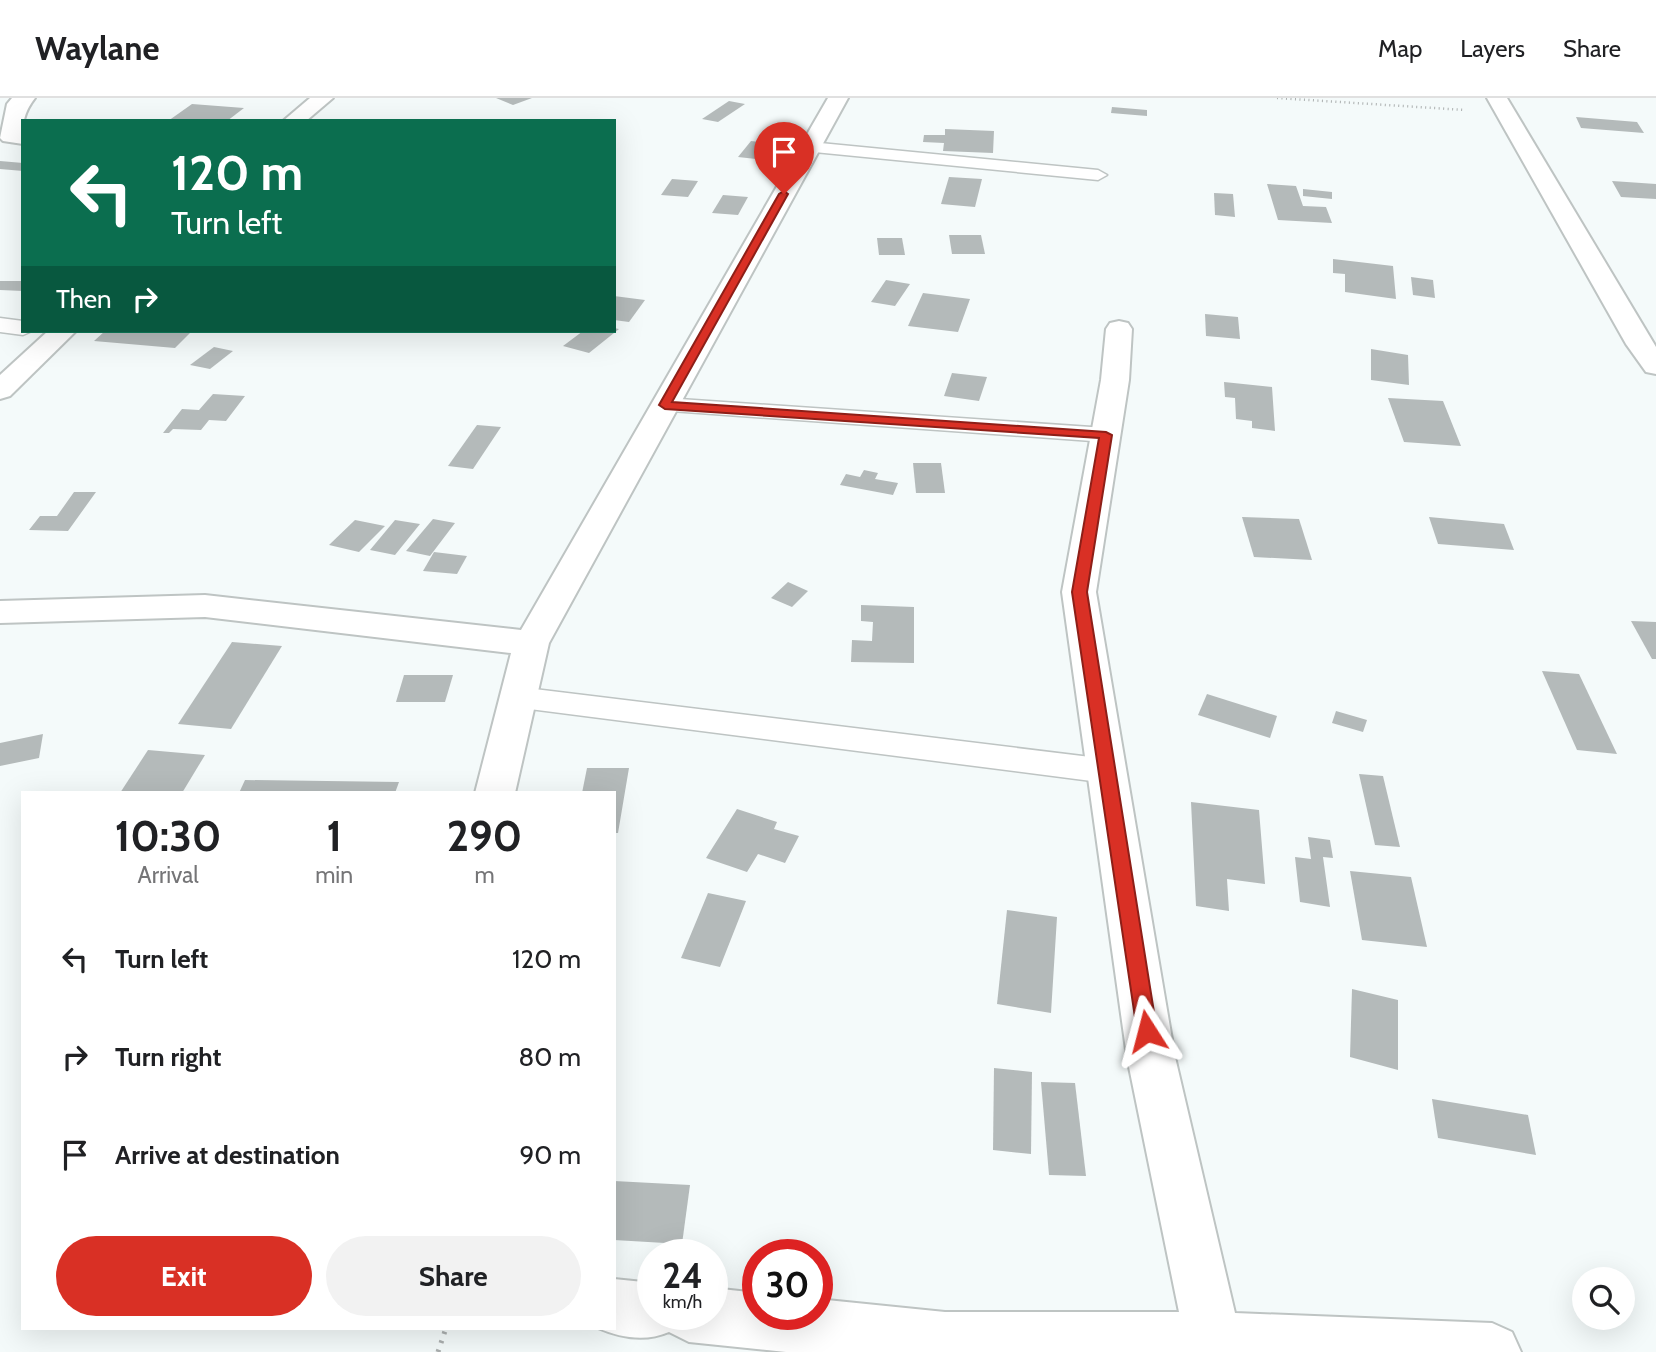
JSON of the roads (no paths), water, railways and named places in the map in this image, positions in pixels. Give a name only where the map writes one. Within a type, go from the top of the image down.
[{"type":"street","points":[[21,138],[10,137],[17,104],[25,98]]},
{"type":"street","points":[[296,119],[323,98]]},
{"type":"street","points":[[495,791],[531,643],[838,98]]},
{"type":"street","points":[[1501,105],[1640,344],[1656,366]]},
{"type":"street","points":[[1119,329],[1106,435],[1079,592],[1151,1057],[1213,1340]]},
{"type":"street","points":[[0,390],[55,333]]},
{"type":"street","points":[[0,612],[205,606],[531,643]]},
{"type":"street","points":[[616,1307],[637,1309]]},
{"type":"street","points":[[728,1318],[945,1340],[1213,1340],[1492,1352]]},
{"type":"lane","points":[[810,147],[1098,175]]},
{"type":"lane","points":[[0,324],[21,327]]},
{"type":"lane","points":[[665,405],[1106,435]]},
{"type":"lane","points":[[518,698],[1107,771]]}]
